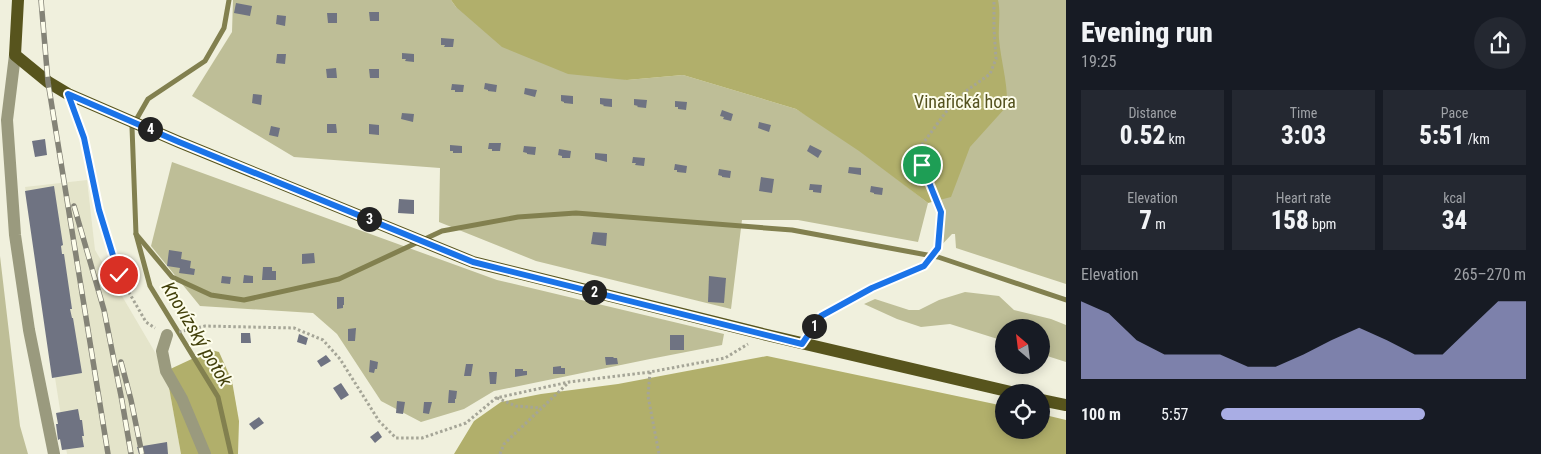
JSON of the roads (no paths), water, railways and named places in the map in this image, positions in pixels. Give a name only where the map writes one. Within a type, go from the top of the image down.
[{"type":"main road","points":[[18,0],[15,55],[48,82],[68,94],[179,142],[473,262],[802,344],[995,388]]},
{"type":"main road","points":[[1050,402],[1066,405]]},
{"type":"street","points":[[15,55],[7,120],[15,234],[29,330],[54,454]]},
{"type":"street","points":[[167,335],[162,351],[166,371],[182,399],[205,454]]},
{"type":"waterway","name":"Knovízský potok","points":[[229,0],[224,28],[205,61],[148,99],[132,127],[136,234],[150,286],[218,397],[231,454]]},
{"type":"waterway","points":[[136,234],[172,277],[211,295],[244,300],[339,279],[442,231],[518,217],[576,213],[792,230],[938,257],[1066,300]]},
{"type":"railway","points":[[41,0],[48,82],[108,454]]},
{"type":"railway","points":[[74,206],[104,310],[131,454]]},
{"type":"railway","points":[[121,362],[142,454]]},
{"type":"park label","name":"Vinařická hora","points":[[965,101]]}]
